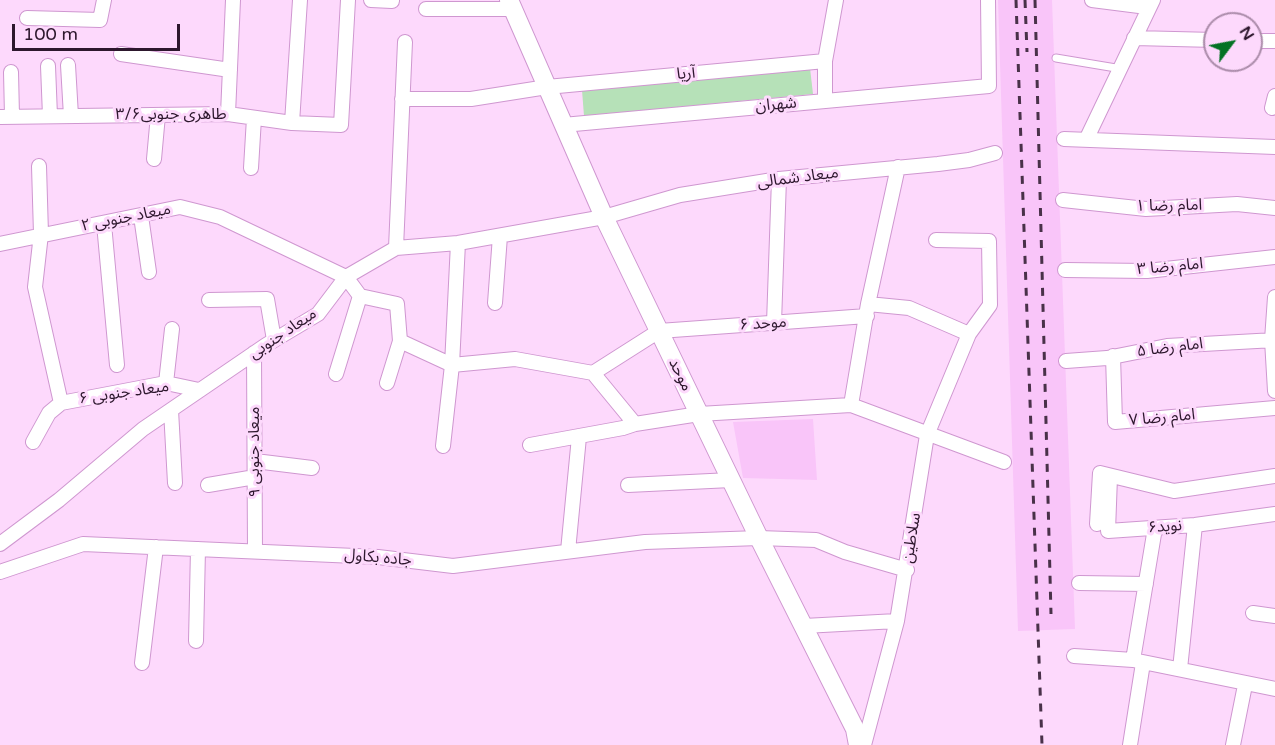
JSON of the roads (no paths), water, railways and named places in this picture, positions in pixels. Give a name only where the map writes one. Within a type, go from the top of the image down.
[{"type":"street","points":[[27,18],[100,20],[104,0]]},
{"type":"street","points":[[228,114],[233,0]]},
{"type":"street","points":[[292,123],[300,0]]},
{"type":"street","name":"طاهری جنوبی۳/۶","points":[[6,116],[228,114],[292,123],[341,125],[348,0]]},
{"type":"street","points":[[371,0],[392,1]]},
{"type":"street","points":[[825,101],[825,61],[836,0]]},
{"type":"street","name":"شهران","points":[[563,125],[989,86],[988,0]]},
{"type":"street","points":[[1086,140],[1122,69],[1150,4],[1092,0]]},
{"type":"street","points":[[426,9],[511,5]]},
{"type":"street","name":"موحد","points":[[511,5],[604,217],[759,538],[855,729],[858,745]]},
{"type":"street","points":[[1134,38],[1203,40]]},
{"type":"street","points":[[396,248],[405,42]]},
{"type":"street","points":[[121,54],[230,70]]},
{"type":"street","name":"آریا","points":[[402,99],[471,99],[547,87],[825,61]]},
{"type":"street","points":[[68,65],[72,116]]},
{"type":"street","points":[[48,66],[50,116]]},
{"type":"street","points":[[6,116],[11,72]]},
{"type":"street","points":[[154,159],[158,115]]},
{"type":"street","points":[[250,168],[254,118]]},
{"type":"street","points":[[1064,139],[1275,147]]},
{"type":"street","name":"میعاد شمالی","points":[[604,217],[680,195],[779,178],[969,160],[995,153]]},
{"type":"street","points":[[39,166],[41,234],[35,287],[61,403]]},
{"type":"street","points":[[851,405],[867,310],[898,167]]},
{"type":"street","points":[[774,323],[779,178]]},
{"type":"street","name":"امام رضا ۱","points":[[1063,200],[1146,209],[1237,204],[1275,208]]},
{"type":"street","name":"میعاد جنوبی ۲","points":[[0,243],[180,207],[220,217],[346,277]]},
{"type":"street","points":[[141,216],[149,272]]},
{"type":"street","name":"میعاد جنوبی","points":[[0,544],[171,410],[274,340],[318,314],[346,277],[396,248],[458,243],[604,217]]},
{"type":"street","points":[[104,224],[117,365]]},
{"type":"street","points":[[495,303],[500,236]]},
{"type":"street","name":"سلاطین","points":[[864,745],[897,621],[927,435],[969,334],[990,304],[989,241],[936,240]]},
{"type":"street","points":[[443,446],[452,365],[458,243]]},
{"type":"street","name":"امام رضا ۳","points":[[1065,270],[1147,271],[1275,257]]},
{"type":"street","points":[[346,277],[360,296],[397,304],[400,341],[387,382]]},
{"type":"street","points":[[336,374],[360,296]]},
{"type":"street","points":[[1275,297],[1273,340],[1275,391]]},
{"type":"street","points":[[209,300],[267,299],[274,340]]},
{"type":"street","name":"موحد ۶","points":[[659,332],[774,323],[867,310],[909,308],[969,334]]},
{"type":"street","points":[[166,383],[172,329]]},
{"type":"street","points":[[593,373],[659,332]]},
{"type":"street","name":"امام رضا ۵","points":[[1066,361],[1113,356],[1167,346],[1273,340]]},
{"type":"street","points":[[400,341],[452,365],[515,359],[593,373],[635,424]]},
{"type":"street","name":"میعاد جنوبی ۹","points":[[255,353],[255,551]]},
{"type":"street","name":"امام رضا ۷","points":[[1113,356],[1115,422],[1275,408]]},
{"type":"street","name":"میعاد جنوبی ۶","points":[[33,442],[49,413],[61,403],[166,383],[199,390]]},
{"type":"street","points":[[530,445],[699,414],[851,405],[1004,462]]},
{"type":"street","points":[[171,410],[175,483]]},
{"type":"street","points":[[568,551],[579,437]]},
{"type":"street","points":[[255,461],[312,468]]},
{"type":"street","points":[[1097,524],[1100,473],[1174,491],[1275,476]]},
{"type":"street","points":[[208,485],[255,477]]},
{"type":"street","name":"نوید۶","points":[[1110,477],[1108,531],[1196,525],[1275,514]]},
{"type":"street","points":[[628,486],[731,480]]},
{"type":"street","points":[[1180,669],[1196,525]]},
{"type":"street","points":[[1130,745],[1146,584],[1155,528]]},
{"type":"street","name":"جاده بکاول","points":[[0,572],[83,543],[378,556],[453,566],[645,542],[759,538],[816,540],[845,552],[907,570]]},
{"type":"street","points":[[142,663],[156,547]]},
{"type":"street","points":[[196,641],[198,549]]},
{"type":"street","points":[[1079,583],[1146,584]]},
{"type":"street","points":[[1253,613],[1275,614]]},
{"type":"street","points":[[804,626],[897,621]]},
{"type":"street","points":[[1074,656],[1138,661],[1245,685],[1275,689]]},
{"type":"street","points":[[1233,745],[1245,685]]},
{"type":"lane","points":[[1056,58],[1122,69]]},
{"type":"railway","points":[[1016,0],[1042,745]]},
{"type":"railway","points":[[1025,0],[1027,52]]},
{"type":"railway","points":[[1035,0],[1051,614]]}]
